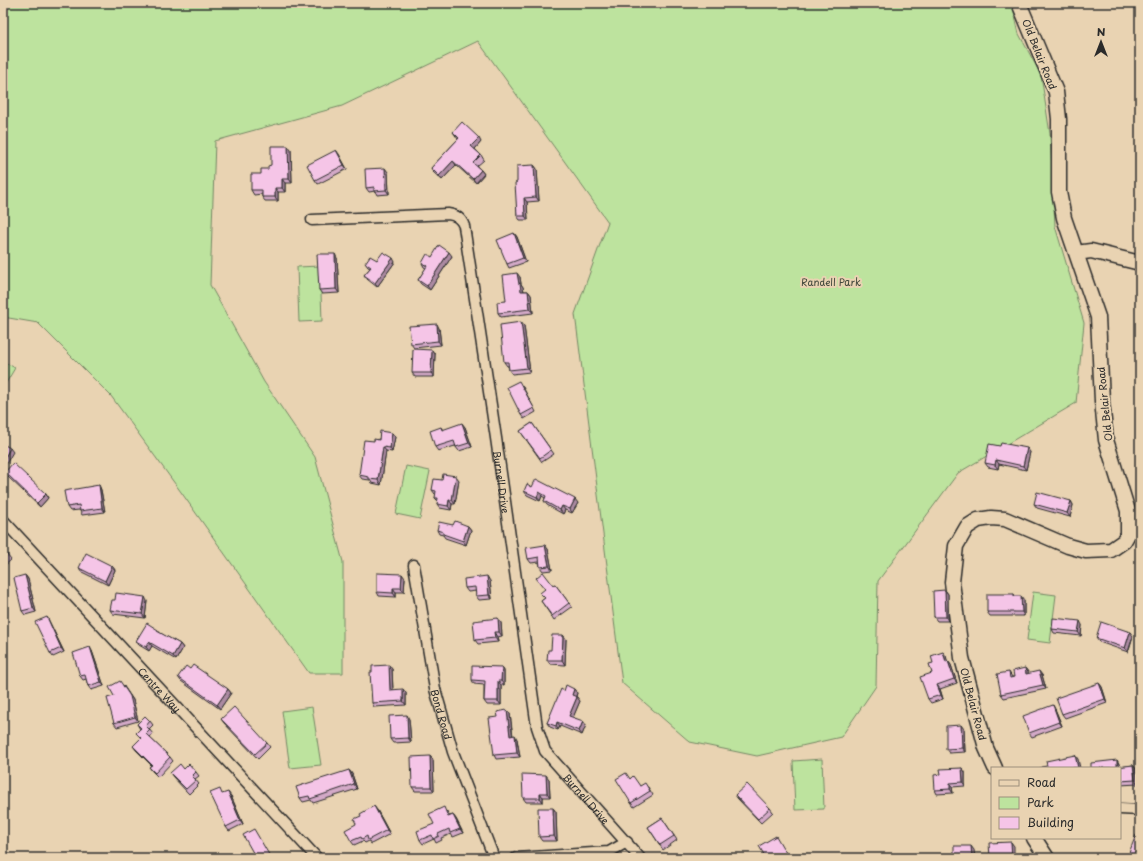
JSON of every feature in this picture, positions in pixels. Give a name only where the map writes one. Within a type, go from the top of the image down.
[{"type":"main road","name":"Old Belair Road","points":[[995,767],[986,748],[962,658],[952,582],[956,546],[967,527],[978,520],[991,518],[1006,519],[1068,546],[1086,551],[1111,550],[1124,540],[1128,534],[1128,511],[1106,440],[1102,401],[1098,317],[1064,218],[1059,192],[1060,119],[1056,92],[1019,3]]},
{"type":"main road","points":[[1076,252],[1091,251],[1140,262]]},
{"type":"main road","points":[[1035,839],[1047,858]]},
{"type":"street","name":"Burnell Drive","points":[[312,220],[448,214],[455,214],[462,220],[539,737],[545,751],[640,858]]},
{"type":"street","name":"Centre Way","points":[[3,520],[317,858]]},
{"type":"street","name":"Bond Road","points":[[414,565],[435,689],[452,752],[494,858]]},
{"type":"street","points":[[1121,809],[1140,810]]},
{"type":"street","points":[[516,858],[609,852],[627,842]]},
{"type":"green space","name":"Randell Park","points":[[3,3],[1012,3],[1019,34],[1041,75],[1050,134],[1055,226],[1084,323],[1076,403],[958,473],[878,581],[876,686],[841,737],[757,756],[690,742],[622,683],[575,314],[608,222],[478,41],[342,106],[215,141],[210,285],[264,382],[315,457],[343,562],[343,673],[309,673],[111,396],[38,323],[3,317]]},
{"type":"green space","points":[[320,266],[322,321],[299,322],[297,267]]},
{"type":"green space","points":[[3,361],[15,368],[3,388]]},
{"type":"green space","points":[[406,466],[430,471],[420,519],[396,514]]},
{"type":"green space","points":[[1033,592],[1056,595],[1050,643],[1027,640]]},
{"type":"green space","points":[[312,707],[321,765],[290,768],[282,711]]},
{"type":"green space","points":[[822,759],[824,809],[795,810],[793,761]]},
{"type":"building","points":[[462,122],[479,138],[471,146],[481,155],[473,163],[481,170],[473,179],[453,161],[439,176],[431,168],[459,138],[453,132]]},
{"type":"building","points":[[271,146],[288,146],[289,179],[282,179],[282,188],[275,188],[275,197],[262,197],[262,190],[251,190],[251,174],[261,174],[261,169],[268,169],[268,166],[271,165]]},
{"type":"building","points":[[336,150],[344,165],[315,180],[307,165]]},
{"type":"building","points":[[534,165],[536,197],[524,198],[525,216],[517,216],[515,183],[517,182],[517,166]]},
{"type":"building","points":[[385,168],[386,190],[374,191],[374,187],[366,188],[365,169]]},
{"type":"building","points":[[514,233],[523,258],[507,264],[497,240]]},
{"type":"building","points":[[439,245],[449,252],[427,286],[418,280],[427,266],[422,263],[427,254],[432,257]]},
{"type":"building","points":[[383,252],[393,258],[375,283],[364,275],[371,267],[365,263],[370,256],[377,260]]},
{"type":"building","points":[[317,254],[335,254],[336,289],[319,290]]},
{"type":"building","points":[[517,273],[521,291],[528,291],[530,309],[498,313],[497,302],[506,301],[503,275]]},
{"type":"building","points":[[521,322],[527,368],[509,370],[508,362],[504,362],[500,325]]},
{"type":"building","points":[[437,324],[438,341],[411,344],[409,326]]},
{"type":"building","points":[[413,349],[432,350],[431,373],[412,373]]},
{"type":"building","points":[[519,381],[534,408],[521,415],[507,387]]},
{"type":"building","points":[[462,423],[469,443],[456,447],[454,441],[435,447],[430,431],[441,427],[442,430]]},
{"type":"building","points":[[532,423],[551,450],[540,458],[520,431]]},
{"type":"building","points":[[380,431],[392,433],[390,448],[383,447],[378,480],[369,479],[369,477],[359,475],[364,440],[379,440]]},
{"type":"building","points":[[1001,443],[1027,448],[1023,466],[996,460],[995,465],[985,463],[989,444],[1000,446]]},
{"type":"building","points":[[3,444],[10,448],[3,461]]},
{"type":"building","points":[[13,463],[46,494],[37,503],[5,472]]},
{"type":"building","points":[[443,474],[456,476],[452,500],[449,500],[448,506],[437,504],[438,498],[435,498],[436,491],[432,490],[434,479],[442,480]]},
{"type":"building","points":[[536,479],[575,499],[570,509],[562,506],[560,510],[544,501],[546,496],[539,492],[537,497],[524,491],[527,484],[532,487]]},
{"type":"building","points":[[99,485],[102,508],[80,511],[79,505],[67,507],[64,491]]},
{"type":"building","points":[[1037,492],[1071,501],[1067,513],[1034,504]]},
{"type":"building","points":[[455,521],[468,526],[463,541],[443,534],[443,532],[437,530],[439,522],[453,525]]},
{"type":"building","points":[[545,545],[549,566],[540,567],[539,557],[528,559],[526,548]]},
{"type":"building","points":[[3,550],[8,555],[3,560]]},
{"type":"building","points":[[86,553],[112,566],[105,581],[79,568]]},
{"type":"building","points":[[543,572],[553,585],[555,584],[569,603],[552,616],[541,601],[545,598],[540,593],[545,589],[536,578]]},
{"type":"building","points":[[377,573],[402,574],[401,588],[393,588],[393,593],[377,592]]},
{"type":"building","points":[[25,575],[33,608],[22,611],[14,578]]},
{"type":"building","points":[[487,576],[489,595],[476,596],[475,587],[465,588],[464,579]]},
{"type":"building","points":[[945,590],[946,617],[934,617],[933,591]]},
{"type":"building","points":[[116,593],[145,597],[142,614],[110,610],[112,600],[115,600]]},
{"type":"building","points":[[987,594],[1014,594],[1014,596],[1021,596],[1022,612],[987,612]]},
{"type":"building","points":[[47,617],[61,648],[50,653],[35,622]]},
{"type":"building","points":[[498,618],[499,632],[494,632],[495,638],[475,640],[473,621]]},
{"type":"building","points":[[1053,618],[1080,621],[1078,632],[1052,629]]},
{"type":"building","points":[[1101,622],[1130,632],[1125,648],[1096,638]]},
{"type":"building","points":[[147,623],[158,630],[157,631],[180,644],[173,656],[149,642],[146,647],[136,641]]},
{"type":"building","points":[[552,635],[563,635],[562,660],[547,660],[548,650],[551,650]]},
{"type":"building","points":[[90,647],[101,682],[88,686],[85,675],[80,676],[73,653]]},
{"type":"building","points":[[943,652],[946,662],[948,661],[954,679],[937,685],[941,695],[928,699],[920,677],[932,673],[929,664],[933,663],[931,656]]},
{"type":"building","points":[[193,665],[228,689],[217,705],[178,677],[186,666],[190,669]]},
{"type":"building","points":[[389,665],[390,690],[403,689],[403,701],[372,703],[370,672],[372,672],[372,666]]},
{"type":"building","points":[[472,666],[502,667],[501,681],[498,681],[498,701],[484,701],[485,681],[472,680]]},
{"type":"building","points":[[1025,668],[1026,674],[1039,671],[1043,685],[1001,694],[997,674],[1009,672],[1010,678],[1014,677],[1013,671]]},
{"type":"building","points":[[120,681],[130,696],[135,717],[114,723],[107,698],[114,696],[109,687]]},
{"type":"building","points":[[1099,683],[1105,699],[1062,714],[1056,698]]},
{"type":"building","points":[[566,685],[574,689],[572,695],[577,697],[569,716],[583,721],[579,731],[557,722],[556,726],[547,723],[561,689],[564,691]]},
{"type":"building","points":[[1053,705],[1059,722],[1029,733],[1023,716]]},
{"type":"building","points":[[234,707],[267,743],[255,754],[221,719]]},
{"type":"building","points":[[507,710],[510,736],[515,735],[517,753],[494,755],[489,718],[498,717],[497,712]]},
{"type":"building","points":[[407,715],[408,738],[390,739],[389,716]]},
{"type":"building","points":[[145,716],[150,721],[146,726],[150,730],[146,734],[170,757],[155,773],[149,767],[152,765],[133,746],[141,738],[136,733],[141,728],[137,724]]},
{"type":"building","points":[[961,725],[962,748],[946,749],[946,726]]},
{"type":"building","points":[[1075,755],[1078,767],[1041,767],[1047,766],[1046,761]]},
{"type":"building","points":[[430,756],[431,787],[412,787],[411,757]]},
{"type":"building","points":[[1117,760],[1117,767],[1091,767],[1091,763]]},
{"type":"building","points":[[180,764],[184,769],[189,764],[196,772],[192,776],[196,780],[186,789],[170,773]]},
{"type":"building","points":[[1133,765],[1135,780],[1121,781],[1121,767],[1117,767]]},
{"type":"building","points":[[962,768],[963,782],[950,783],[950,789],[935,790],[934,775],[941,774],[940,769]]},
{"type":"building","points":[[349,770],[354,784],[310,799],[309,796],[300,798],[296,787]]},
{"type":"building","points":[[626,773],[630,779],[633,776],[640,786],[645,783],[650,791],[631,803],[616,779]]},
{"type":"building","points":[[522,774],[546,775],[547,793],[540,793],[540,798],[523,798]]},
{"type":"building","points":[[747,784],[770,808],[758,819],[735,795]]},
{"type":"building","points":[[220,789],[222,794],[228,792],[240,820],[226,827],[210,793]]},
{"type":"building","points":[[374,806],[387,830],[368,840],[367,836],[362,839],[361,837],[351,841],[345,830],[356,824],[354,819],[361,816],[360,814]]},
{"type":"building","points":[[444,807],[448,817],[453,815],[460,829],[450,833],[449,829],[438,834],[439,836],[433,839],[432,835],[420,840],[417,831],[434,824],[429,814]]},
{"type":"building","points":[[538,808],[553,808],[554,836],[539,837]]},
{"type":"building","points":[[662,818],[674,836],[660,845],[648,827]]},
{"type":"building","points":[[254,829],[271,858],[256,858],[243,835]]},
{"type":"building","points":[[1136,835],[1140,837],[1140,858],[1127,858]]},
{"type":"building","points":[[776,836],[789,858],[766,858],[759,846]]},
{"type":"building","points":[[1011,842],[1012,858],[990,858],[989,843]]},
{"type":"building","points":[[954,846],[971,846],[972,858],[954,858]]}]
